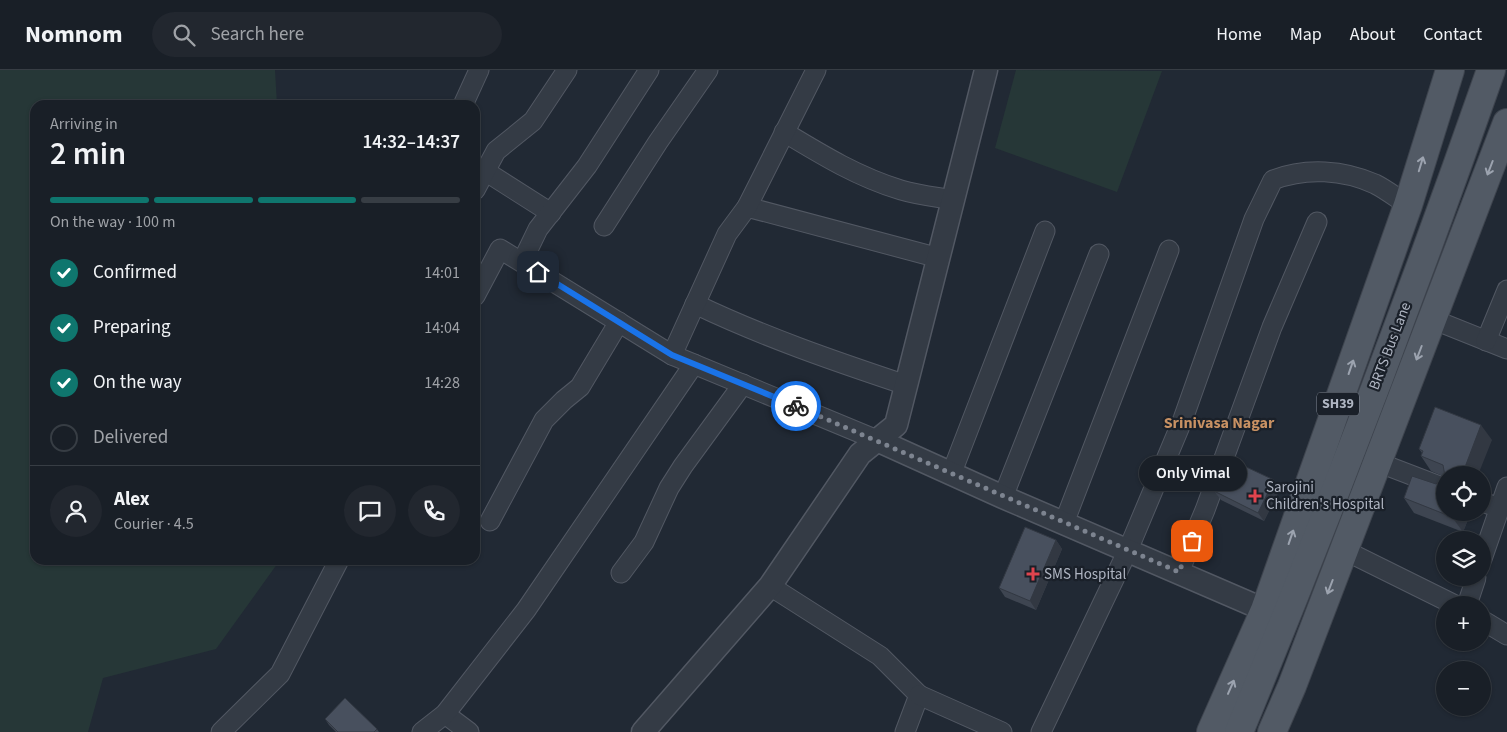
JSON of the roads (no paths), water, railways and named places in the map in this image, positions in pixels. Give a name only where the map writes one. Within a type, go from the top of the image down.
[{"type":"main road","name":"SH39","points":[[1211,732],[1265,610],[1408,205],[1450,70]]},
{"type":"main road","name":"BRTS Bus Lane","points":[[1239,732],[1289,610],[1433,236],[1492,70]]},
{"type":"main road","points":[[1272,732],[1292,686],[1507,123]]},
{"type":"street","points":[[465,100],[479,70]]},
{"type":"street","points":[[480,180],[496,151],[533,121],[566,70]]},
{"type":"street","points":[[522,262],[538,228],[587,166],[649,70]]},
{"type":"street","points":[[604,226],[658,142],[708,70]]},
{"type":"street","points":[[672,355],[727,234],[747,206],[816,70]]},
{"type":"street","points":[[643,732],[770,586],[860,454],[896,425],[986,70]]},
{"type":"street","points":[[784,132],[834,162],[863,176],[902,190],[953,200]]},
{"type":"street","points":[[485,171],[551,213]]},
{"type":"street","points":[[1041,732],[1128,550],[1184,419],[1254,219],[1273,180],[1298,173],[1332,171],[1375,184],[1408,205]]},
{"type":"street","points":[[747,206],[938,258]]},
{"type":"street","points":[[1179,572],[1205,510],[1272,327],[1317,222]]},
{"type":"street","points":[[952,472],[1045,231]]},
{"type":"street","points":[[480,287],[500,249],[672,355],[952,472],[1003,497],[1265,610]]},
{"type":"street","points":[[1064,523],[1169,250]]},
{"type":"street","points":[[1003,497],[1099,254]]},
{"type":"street","points":[[1486,341],[1507,290]]},
{"type":"street","points":[[695,304],[736,324],[812,354],[906,385]]},
{"type":"street","points":[[1432,319],[1507,349]]},
{"type":"street","points":[[490,521],[544,420],[580,386],[619,322]]},
{"type":"street","points":[[422,732],[445,714],[526,610],[694,364]]},
{"type":"street","points":[[622,573],[644,542],[669,488],[682,466],[743,384]]},
{"type":"street","points":[[1377,462],[1436,485]]},
{"type":"street","points":[[1491,505],[1507,487]]},
{"type":"street","points":[[1344,550],[1437,596]]},
{"type":"street","points":[[222,732],[280,674],[336,565]]},
{"type":"street","points":[[770,586],[880,656],[919,695],[1002,732]]},
{"type":"street","points":[[1491,625],[1507,635]]},
{"type":"street","points":[[905,732],[919,695]]},
{"type":"street","points":[[445,714],[469,732]]},
{"type":"place","name":"Sarojini Children's Hospital","points":[[1255,496]]},
{"type":"place","name":"Only Vimal","points":[[1192,541]]},
{"type":"place","name":"SMS Hospital","points":[[1033,574]]},
{"type":"district","name":"Srinivasa Nagar","points":[[1219,423]]}]
